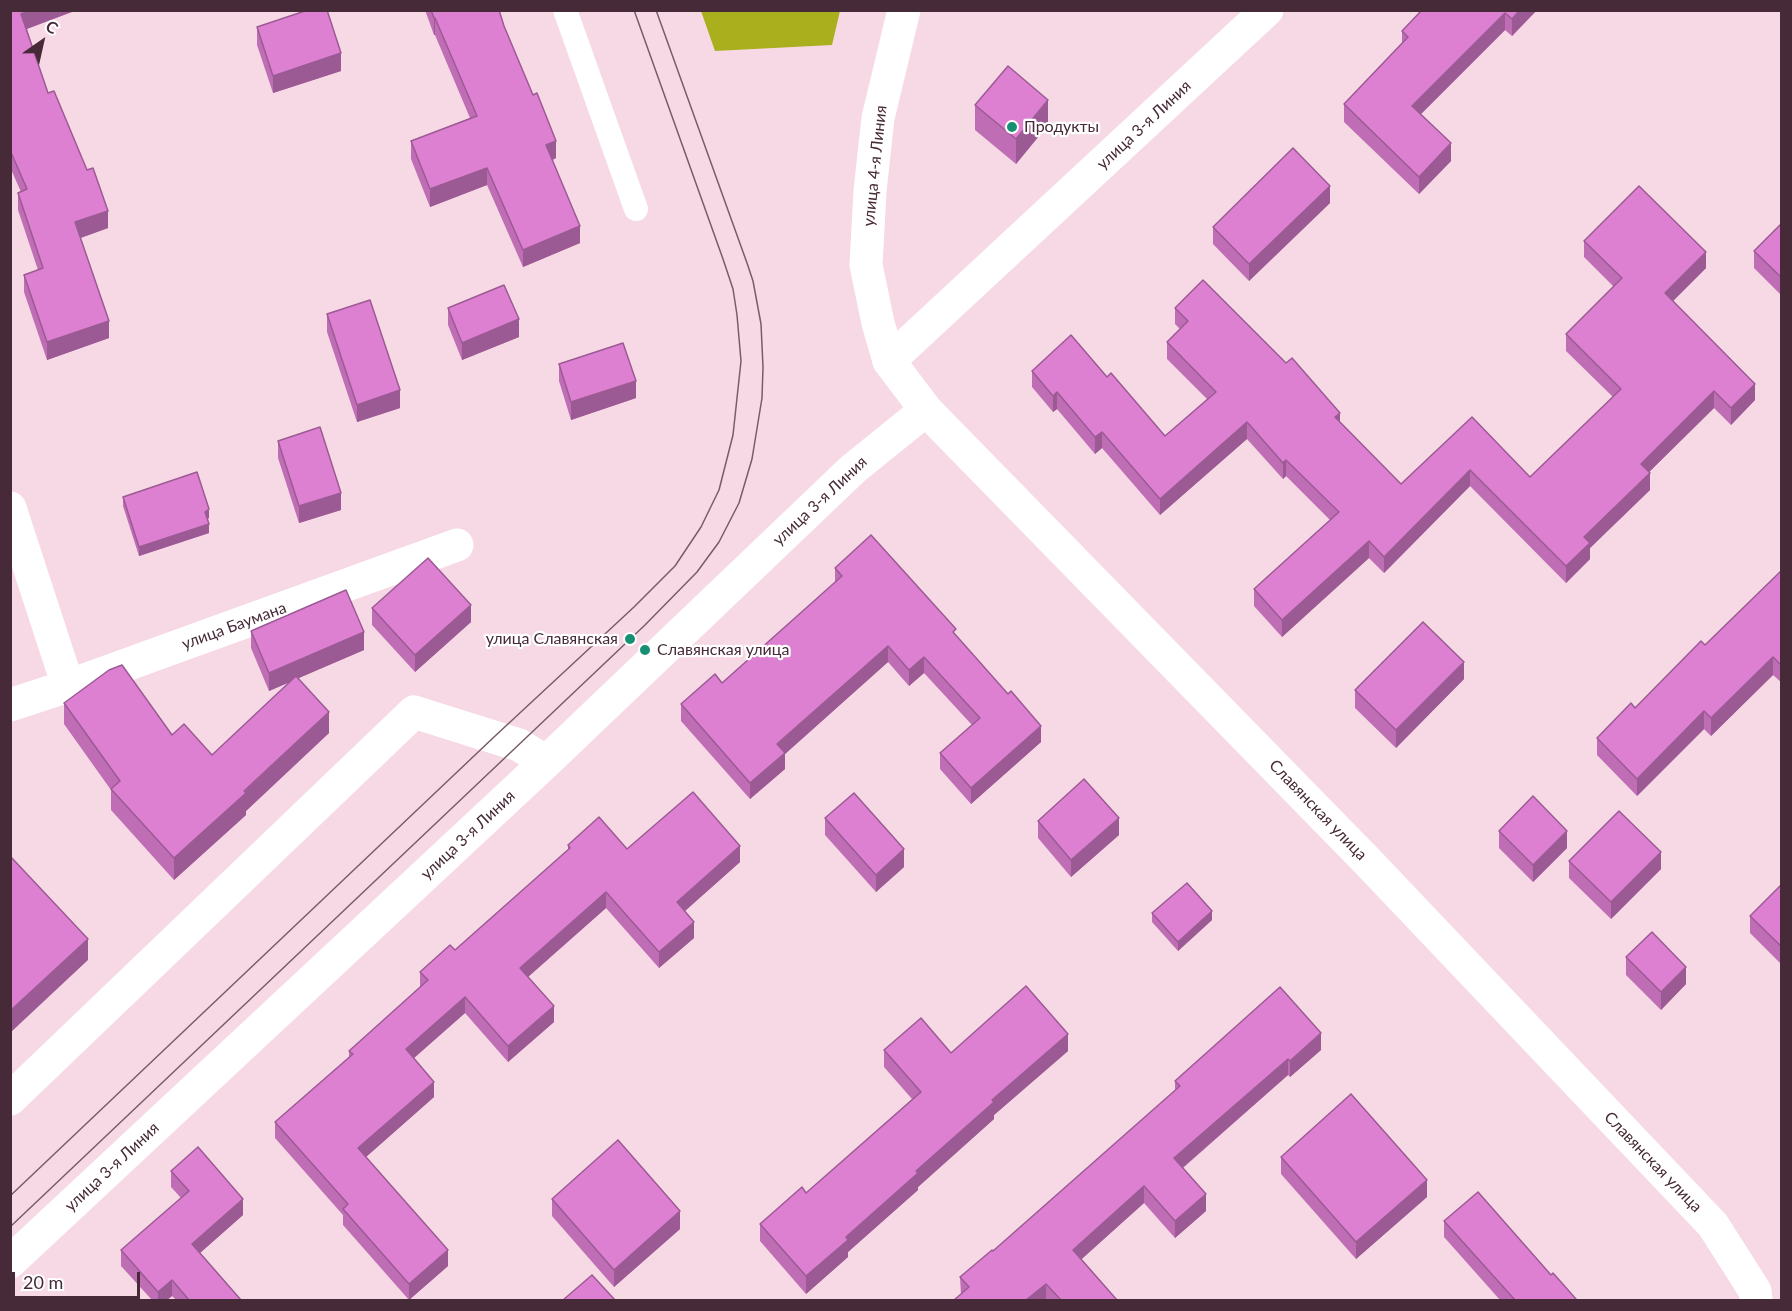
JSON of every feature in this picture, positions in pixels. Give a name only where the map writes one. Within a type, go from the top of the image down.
[{"type":"street","name":"улица 4-я Линия","points":[[878,323],[866,266],[870,191],[878,118],[904,10]]},
{"type":"street","name":"улица 3-я Линия","points":[[889,362],[1267,10]]},
{"type":"street","name":"Славянская улица","points":[[878,323],[889,362],[926,410],[1367,861],[1713,1225],[1755,1291],[1756,1300]]},
{"type":"street","name":"улица 3-я Линия","points":[[10,1262],[546,762],[853,469],[926,410]]},
{"type":"street","points":[[10,508],[68,686]]},
{"type":"street","name":"улица Баумана","points":[[10,705],[457,545]]},
{"type":"street","points":[[10,1099],[414,712],[519,745],[546,762]]},
{"type":"lane","points":[[565,10],[636,208]]},
{"type":"shaded area","points":[[701,10],[840,11],[832,45],[715,51]]},
{"type":"building","points":[[10,10],[31,10],[21,14],[48,93],[54,91],[87,170],[93,168],[108,211],[75,222],[109,321],[47,342],[24,275],[43,268],[18,193],[27,189],[10,150]]},
{"type":"building","points":[[308,10],[327,10],[341,53],[273,76],[257,27]]},
{"type":"building","points":[[431,10],[499,10],[533,95],[537,93],[556,141],[546,145],[580,226],[523,250],[487,168],[430,189],[411,141],[477,116]]},
{"type":"building","points":[[1422,10],[1520,10],[1512,19],[1505,13],[1412,106],[1451,143],[1419,177],[1344,104],[1408,37],[1402,31]]},
{"type":"building","points":[[1008,66],[1048,100],[1016,139],[975,105]]},
{"type":"building","points":[[1293,148],[1330,186],[1249,264],[1213,227]]},
{"type":"building","points":[[1639,186],[1706,252],[1665,293],[1755,384],[1731,408],[1714,391],[1641,464],[1650,473],[1584,537],[1590,543],[1566,566],[1470,470],[1384,557],[1369,541],[1282,620],[1254,589],[1339,512],[1286,460],[1283,463],[1247,422],[1160,499],[1102,432],[1095,437],[1057,392],[1053,396],[1032,371],[1071,335],[1107,377],[1111,373],[1165,436],[1216,392],[1167,342],[1188,321],[1175,308],[1203,280],[1286,363],[1292,358],[1340,413],[1335,417],[1401,484],[1472,417],[1530,477],[1621,389],[1566,334],[1622,278],[1584,241]]},
{"type":"building","points":[[1782,223],[1782,278],[1754,251]]},
{"type":"building","points":[[504,285],[519,319],[462,343],[448,308]]},
{"type":"building","points":[[370,300],[400,390],[357,405],[327,314]]},
{"type":"building","points":[[623,343],[636,381],[571,402],[559,364]]},
{"type":"building","points":[[320,427],[341,493],[299,506],[278,441]]},
{"type":"building","points":[[197,472],[209,509],[205,512],[209,524],[139,547],[123,497]]},
{"type":"building","points":[[871,535],[956,629],[953,632],[1008,694],[1011,691],[1041,726],[971,788],[940,753],[980,718],[924,657],[909,670],[888,646],[777,744],[785,753],[750,783],[681,704],[715,674],[722,683],[842,576],[835,568]]},
{"type":"building","points":[[428,558],[471,605],[415,655],[372,608]]},
{"type":"building","points":[[1782,570],[1782,666],[1773,657],[1711,718],[1704,711],[1637,779],[1597,738],[1631,703],[1635,708],[1701,641],[1705,645]]},
{"type":"building","points":[[346,590],[364,632],[269,673],[251,631]]},
{"type":"building","points":[[1423,622],[1464,662],[1396,730],[1355,690]]},
{"type":"building","points":[[122,665],[172,735],[184,724],[212,755],[296,676],[329,712],[244,791],[246,793],[174,858],[111,789],[120,781],[64,703],[109,670]]},
{"type":"building","points":[[1084,779],[1119,818],[1071,860],[1038,821]]},
{"type":"building","points":[[693,792],[740,846],[677,902],[694,922],[659,952],[606,892],[520,968],[554,1006],[508,1046],[465,997],[406,1049],[434,1082],[358,1148],[448,1250],[409,1284],[343,1209],[348,1204],[275,1122],[353,1054],[349,1051],[428,980],[420,972],[450,945],[455,950],[570,848],[568,845],[599,817],[627,849]]},
{"type":"building","points":[[854,793],[904,849],[876,875],[825,818]]},
{"type":"building","points":[[1533,796],[1567,831],[1533,865],[1499,831]]},
{"type":"building","points":[[1619,811],[1661,852],[1611,902],[1569,861]]},
{"type":"building","points":[[10,856],[88,939],[10,1011]]},
{"type":"building","points":[[1187,883],[1212,911],[1178,942],[1152,913]]},
{"type":"building","points":[[1782,884],[1782,947],[1750,916]]},
{"type":"building","points":[[1652,932],[1686,967],[1661,992],[1626,957]]},
{"type":"building","points":[[1026,986],[1068,1034],[992,1100],[994,1102],[916,1171],[918,1173],[846,1237],[848,1240],[806,1276],[760,1224],[802,1187],[806,1193],[921,1092],[884,1050],[921,1018],[951,1053]]},
{"type":"building","points":[[1280,987],[1321,1033],[1174,1158],[1206,1194],[1175,1221],[1144,1186],[1073,1250],[1117,1300],[1061,1300],[1046,1284],[1026,1300],[954,1300],[969,1287],[960,1277],[993,1251],[1180,1086],[1175,1081]]},
{"type":"building","points":[[1351,1094],[1427,1180],[1356,1242],[1281,1157]]},
{"type":"building","points":[[618,1140],[680,1211],[614,1270],[552,1199]]},
{"type":"building","points":[[198,1147],[243,1199],[192,1244],[241,1300],[189,1300],[172,1280],[158,1292],[121,1250],[189,1191],[171,1171]]},
{"type":"building","points":[[1478,1192],[1551,1275],[1553,1273],[1576,1299],[1515,1300],[1444,1221]]},
{"type":"building","points":[[592,1275],[615,1300],[563,1300]]},
{"type":"tram line","points":[[10,1196],[634,607],[675,566],[701,527],[719,490],[733,435],[741,361],[737,315],[733,289],[723,259],[634,10]]},
{"type":"tram line","points":[[10,1227],[645,625],[697,572],[719,542],[739,503],[752,459],[762,398],[761,324],[753,281],[747,263],[656,10]]},
{"type":"place","name":"Продукты","points":[[1012,127]]},
{"type":"place","name":"улица Славянская","points":[[630,639]]},
{"type":"place","name":"Славянская улица","points":[[645,650]]}]
